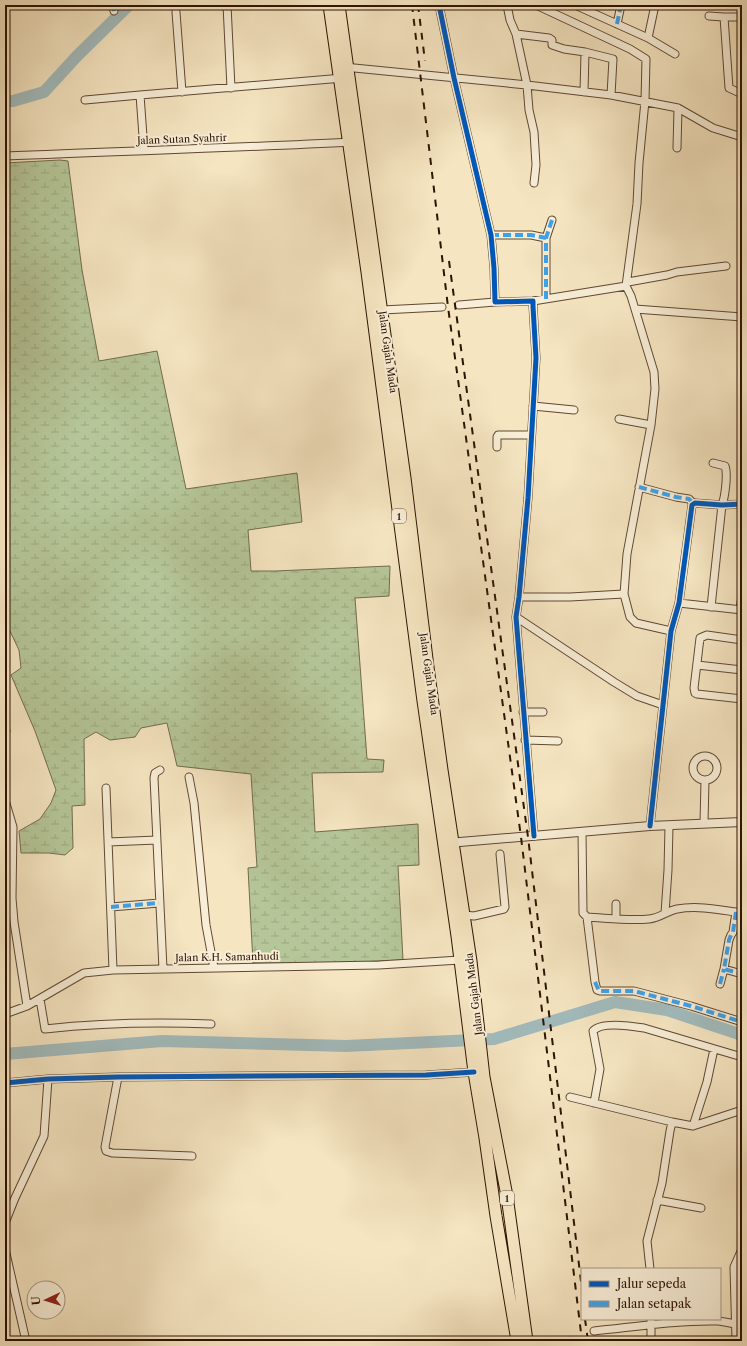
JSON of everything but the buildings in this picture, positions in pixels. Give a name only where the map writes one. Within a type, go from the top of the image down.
[{"type":"highway","name":"Jalan Gajah Mada","points":[[330,5],[343,72],[382,310],[405,478],[427,659],[438,771]]},
{"type":"highway","name":"Jalan Gajah Mada","points":[[339,5],[343,72]]},
{"type":"highway","name":"Jalan Gajah Mada","points":[[354,142],[367,272],[448,843],[460,960],[473,1026],[477,1057],[484,1077],[507,1196],[527,1341]]},
{"type":"highway","name":"Jalan Gajah Mada","points":[[448,843],[464,915],[471,961],[473,1026]]},
{"type":"highway","name":"Jalan Gajah Mada","points":[[477,1057],[474,1072],[517,1341]]},
{"type":"street","points":[[227,5],[231,88]]},
{"type":"street","points":[[439,5],[454,78],[491,235],[495,302]]},
{"type":"street","points":[[507,5],[510,20],[516,34],[527,85],[529,110],[536,143],[534,183]]},
{"type":"street","points":[[536,5],[630,49],[645,57],[647,60],[646,102],[639,163],[637,204],[627,284],[654,372],[655,389],[651,425],[627,554],[624,594],[630,617],[636,623],[671,631]]},
{"type":"street","points":[[575,5],[648,38],[675,54]]},
{"type":"street","points":[[617,24],[621,5]]},
{"type":"street","points":[[648,38],[655,5]]},
{"type":"street","points":[[176,12],[182,92]]},
{"type":"street","points":[[709,16],[742,17]]},
{"type":"street","points":[[724,17],[729,88],[742,94]]},
{"type":"street","points":[[516,34],[551,39],[552,45],[564,49],[586,52],[613,59],[612,95]]},
{"type":"street","points":[[584,92],[586,52]]},
{"type":"street","points":[[85,100],[231,88],[343,72],[454,78],[612,95],[678,108],[713,128],[742,137]]},
{"type":"street","points":[[140,95],[144,150]]},
{"type":"street","points":[[677,148],[678,108]]},
{"type":"street","name":"Jalan Sutan Syahrir","points":[[5,156],[144,150],[197,150],[354,142]]},
{"type":"street","points":[[546,299],[546,238],[552,220]]},
{"type":"street","points":[[491,235],[531,235],[546,238]]},
{"type":"street","points":[[459,305],[533,301],[627,284],[677,272],[726,266]]},
{"type":"street","points":[[533,301],[536,358],[528,498],[516,617],[534,836]]},
{"type":"street","points":[[382,310],[442,307]]},
{"type":"street","points":[[635,309],[742,317]]},
{"type":"street","points":[[533,406],[574,410]]},
{"type":"street","points":[[619,419],[651,425]]},
{"type":"street","points":[[497,447],[498,435],[531,435]]},
{"type":"street","points":[[711,607],[725,490],[726,468],[725,466],[713,462]]},
{"type":"street","points":[[639,486],[676,497],[689,499],[694,504],[742,504]]},
{"type":"street","points":[[650,826],[671,631],[679,603],[692,505],[694,504]]},
{"type":"street","points":[[519,597],[570,597],[624,594]]},
{"type":"street","points":[[679,603],[741,610],[742,595]]},
{"type":"street","points":[[516,617],[637,696],[663,705]]},
{"type":"street","points":[[742,640],[707,635],[700,638],[698,642],[694,692],[697,694],[742,699]]},
{"type":"street","points":[[697,665],[742,670]]},
{"type":"street","points":[[523,712],[543,712]]},
{"type":"street","points":[[525,740],[558,741]]},
{"type":"street","points":[[160,770],[154,775],[163,969]]},
{"type":"street","points":[[189,777],[194,803],[206,925],[214,968]]},
{"type":"street","points":[[704,823],[705,780]]},
{"type":"street","points":[[106,788],[113,970]]},
{"type":"street","points":[[5,800],[13,827],[12,898],[14,922],[27,1006]]},
{"type":"street","points":[[448,843],[650,826],[742,822]]},
{"type":"street","points":[[665,913],[669,826]]},
{"type":"street","points":[[582,832],[583,913],[587,917],[595,982],[598,991],[634,991],[691,1006],[742,1022]]},
{"type":"street","points":[[108,842],[156,840]]},
{"type":"street","points":[[464,915],[474,916],[504,909],[500,854]]},
{"type":"street","points":[[111,907],[159,903]]},
{"type":"street","points":[[616,904],[616,918]]},
{"type":"street","points":[[587,917],[649,919],[659,918],[665,913],[677,909],[697,908],[739,912],[734,932],[730,935],[720,984]]},
{"type":"street","name":"Jalan K.H. Samanhudi","points":[[5,1014],[27,1006],[84,973],[113,970],[379,965],[460,960]]},
{"type":"street","points":[[724,969],[742,974]]},
{"type":"street","points":[[40,999],[45,1029],[92,1024],[211,1024]]},
{"type":"street","points":[[594,1103],[600,1069],[593,1031],[601,1027],[615,1026],[644,1028],[742,1057]]},
{"type":"street","points":[[693,1126],[707,1082],[714,1049]]},
{"type":"street","points":[[5,1083],[48,1079],[118,1076],[426,1075],[474,1072]]},
{"type":"street","points":[[118,1076],[105,1147],[106,1151],[112,1153],[192,1156]]},
{"type":"street","points":[[5,1223],[44,1136],[48,1079]]},
{"type":"street","points":[[570,1097],[693,1126],[742,1110]]},
{"type":"street","points":[[650,1268],[647,1241],[662,1183],[672,1122]]},
{"type":"street","points":[[657,1200],[701,1208]]},
{"type":"street","points":[[5,1249],[26,1341]]},
{"type":"street","points":[[736,1341],[738,1325],[734,1267],[742,1249]]},
{"type":"street","points":[[594,1331],[651,1322],[705,1321],[738,1325]]},
{"type":"street","points":[[651,1322],[651,1341]]},
{"type":"green space","points":[[60,160],[68,161],[82,270],[99,361],[157,351],[186,489],[297,473],[302,522],[248,530],[251,571],[390,566],[389,596],[355,598],[367,759],[384,760],[383,772],[312,773],[315,832],[418,824],[419,865],[398,866],[403,960],[329,963],[253,963],[248,868],[257,867],[251,774],[177,766],[167,723],[141,728],[135,737],[110,740],[96,732],[84,739],[85,805],[72,806],[73,848],[65,855],[49,853],[21,853],[19,831],[40,819],[51,803],[56,790],[35,731],[11,675],[21,668],[19,650],[8,627],[5,627],[5,163]]},
{"type":"waterway","points":[[5,101],[13,101],[44,92],[77,56],[129,5]]},
{"type":"waterway","points":[[5,1054],[162,1041],[346,1046],[494,1039],[615,1002],[667,1010],[742,1035]]},
{"type":"railway","points":[[412,5],[448,307],[521,837],[582,1341]]},
{"type":"railway","points":[[418,5],[425,61]]},
{"type":"railway","points":[[449,261],[528,837],[581,1282]]},
{"type":"railway","points":[[585,1320],[588,1341]]},
{"type":"marked path","points":[[113,5],[114,11]]},
{"type":"marked path","points":[[617,24],[621,5]]},
{"type":"marked path","points":[[546,299],[546,238],[552,220]]},
{"type":"marked path","points":[[491,235],[531,235],[546,238]]},
{"type":"marked path","points":[[639,487],[689,499],[694,504]]},
{"type":"marked path","points":[[111,907],[159,903]]},
{"type":"marked path","points":[[736,912],[724,969],[742,974]]},
{"type":"marked path","points":[[720,984],[724,969]]},
{"type":"marked path","points":[[595,982],[599,991],[634,991],[691,1006],[742,1022]]},
{"type":"cycle path","points":[[439,5],[454,78],[491,235],[495,302],[533,301],[536,358],[528,498],[516,617],[534,836]]},
{"type":"cycle path","points":[[650,826],[671,631],[679,603],[692,505],[695,503],[722,505],[742,504]]},
{"type":"cycle path","points":[[5,1083],[48,1079],[118,1077],[426,1075],[474,1072]]}]
